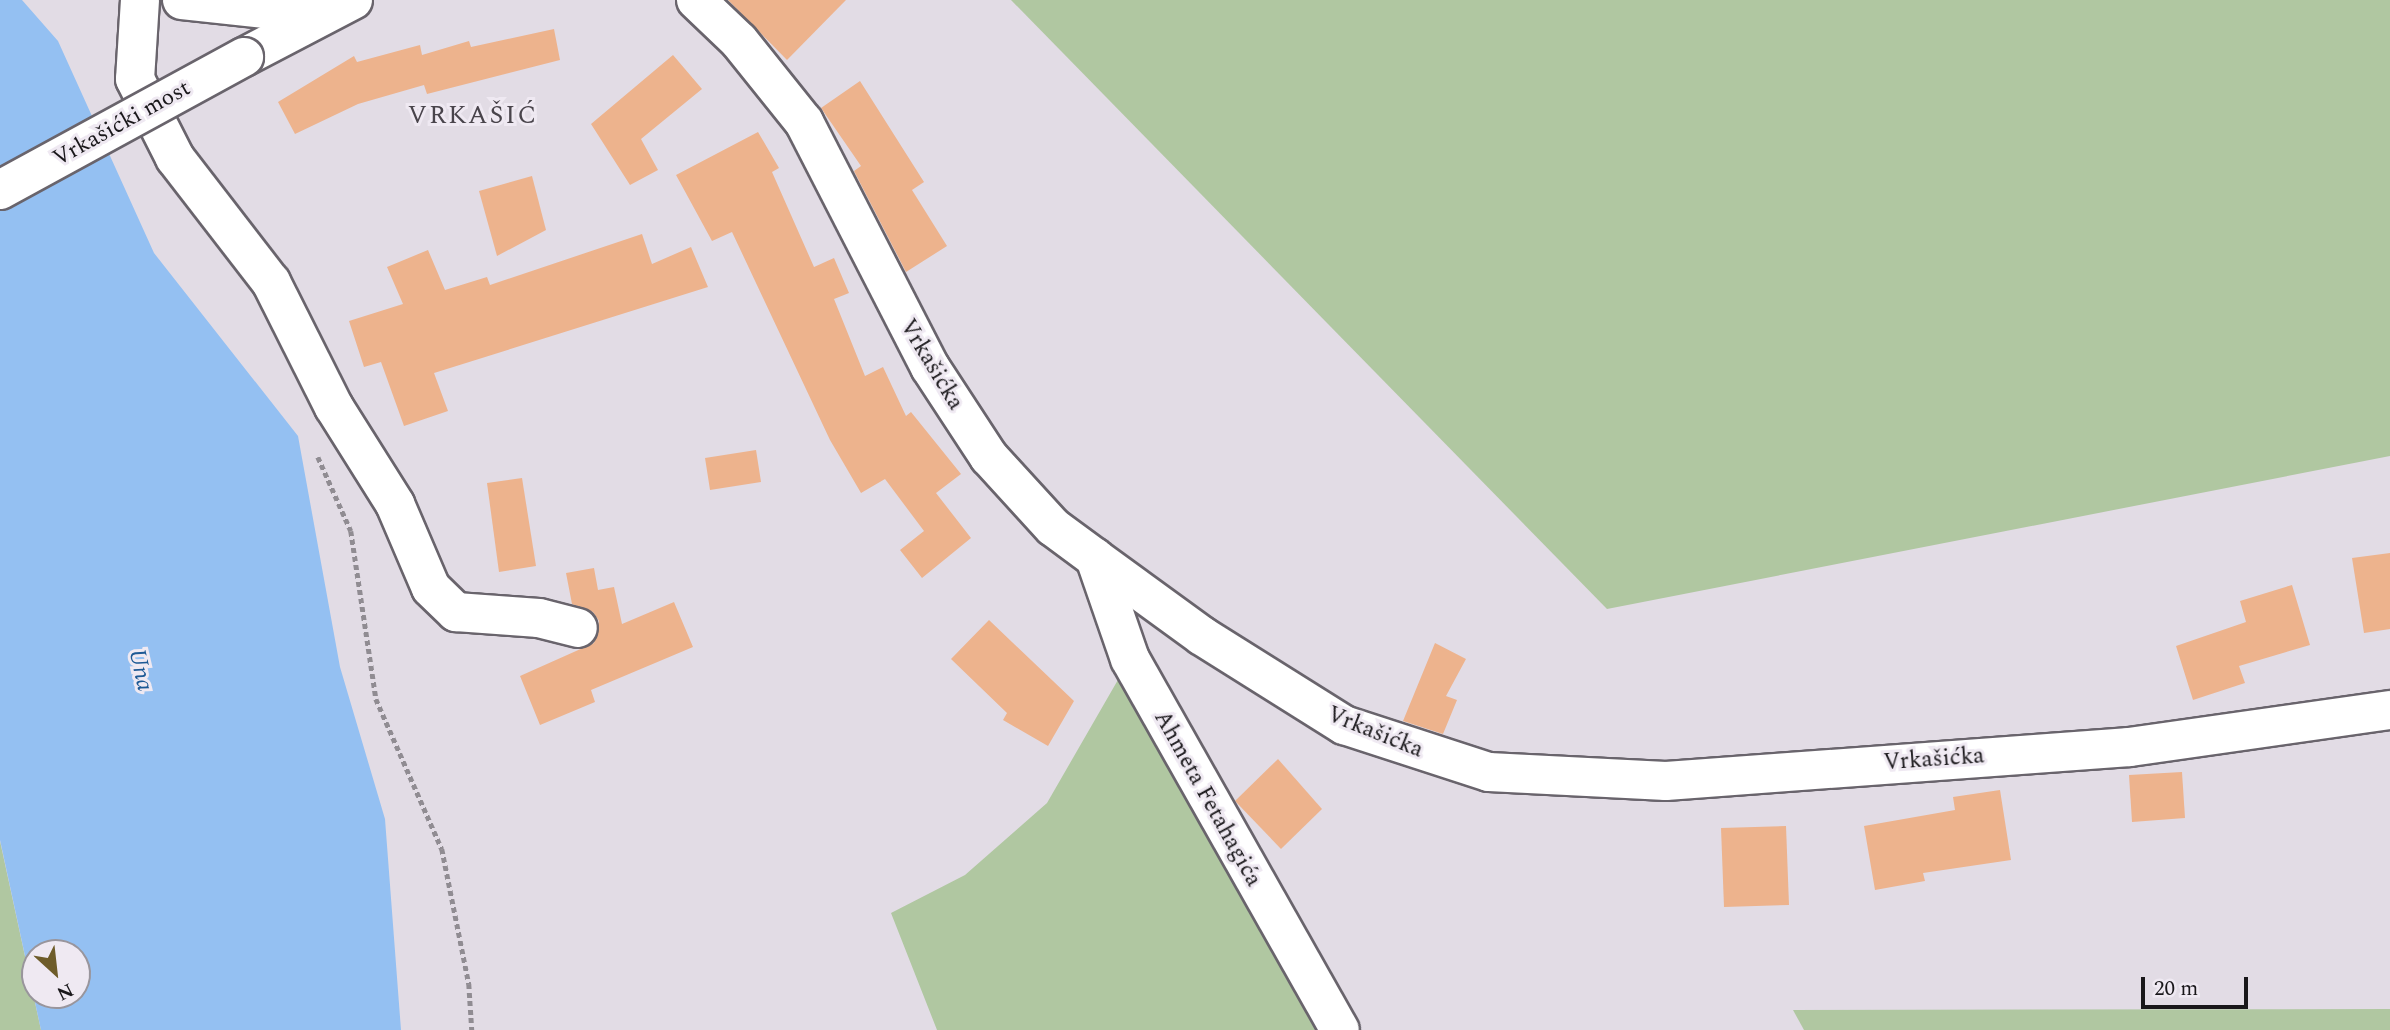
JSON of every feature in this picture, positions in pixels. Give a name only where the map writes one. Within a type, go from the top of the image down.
[{"type":"street","points":[[140,0],[135,79],[175,158],[271,282],[334,407],[395,503],[431,588],[456,612],[539,618],[578,628]]},
{"type":"street","points":[[182,0],[337,8]]},
{"type":"street","name":"Vrkašićka","points":[[696,0],[739,41],[804,122],[930,368],[989,457],[1053,527],[1202,636],[1344,725],[1489,772],[1666,781],[2130,747],[2390,710]]},
{"type":"street","name":"Vrkašićki most","points":[[0,190],[337,8]]},
{"type":"street","name":"Ahmeta Fetahagića","points":[[1095,558],[1130,659],[1340,1030]]},
{"type":"path","points":[[311,443],[351,531],[376,699],[442,849],[469,984],[472,1030]]},
{"type":"green space","points":[[1011,0],[2390,0],[2390,456],[1607,609]]},
{"type":"green space","points":[[1130,659],[1340,1030],[937,1030],[891,913],[965,875],[1047,803]]},
{"type":"green space","points":[[0,841],[21,939],[21,1009],[36,1009],[41,1030],[0,1030]]},
{"type":"green space","points":[[2390,1009],[2390,1030],[1804,1030],[1793,1010]]},
{"type":"water","name":"Una","points":[[0,0],[22,0],[58,41],[154,253],[298,436],[340,667],[385,819],[401,1030],[41,1030],[36,1009],[91,1009],[91,939],[21,939],[0,840]]},
{"type":"building","points":[[728,0],[846,0],[787,60]]},
{"type":"building","points":[[554,29],[560,60],[427,94],[424,85],[358,104],[295,134],[278,102],[354,56],[357,62],[420,45],[422,55],[469,41],[471,47]]},
{"type":"building","points":[[673,55],[702,89],[641,139],[658,170],[630,185],[591,124]]},
{"type":"building","points":[[860,81],[924,182],[912,190],[947,246],[906,272],[854,171],[861,166],[821,108]]},
{"type":"building","points":[[758,132],[779,168],[772,172],[814,267],[834,258],[849,293],[834,299],[865,376],[883,367],[906,416],[911,412],[961,474],[936,493],[971,538],[922,578],[900,550],[924,531],[885,479],[861,493],[830,440],[732,232],[712,241],[676,175]]},
{"type":"building","points":[[532,176],[546,230],[497,256],[479,191]]},
{"type":"building","points":[[642,234],[652,264],[691,247],[708,287],[434,373],[448,411],[404,426],[381,362],[364,367],[349,321],[403,304],[387,267],[428,250],[445,290],[487,277],[490,285]]},
{"type":"building","points":[[756,450],[761,482],[710,490],[705,458]]},
{"type":"building","points":[[522,478],[536,566],[499,572],[487,483]]},
{"type":"building","points":[[2390,553],[2390,629],[2364,633],[2352,558]]},
{"type":"building","points":[[594,568],[598,590],[614,587],[622,624],[674,602],[693,647],[591,690],[595,702],[540,725],[520,676],[594,643],[599,621],[593,612],[572,604],[566,573]]},
{"type":"building","points":[[2292,585],[2310,645],[2239,666],[2245,683],[2193,700],[2176,646],[2246,622],[2240,601]]},
{"type":"building","points":[[989,620],[1074,701],[1048,746],[1003,720],[1007,713],[951,659]]},
{"type":"building","points":[[1435,643],[1466,659],[1446,696],[1457,700],[1443,734],[1403,721]]},
{"type":"building","points":[[1278,759],[1322,809],[1281,849],[1235,801]]},
{"type":"building","points":[[2182,772],[2185,818],[2132,822],[2129,775]]},
{"type":"building","points":[[2000,790],[2011,860],[1923,873],[1925,881],[1875,890],[1864,826],[1955,810],[1953,797]]},
{"type":"building","points":[[1786,826],[1789,905],[1724,907],[1721,828]]},
{"type":"district","name":"VRKAŠIĆ","points":[[473,116]]}]
